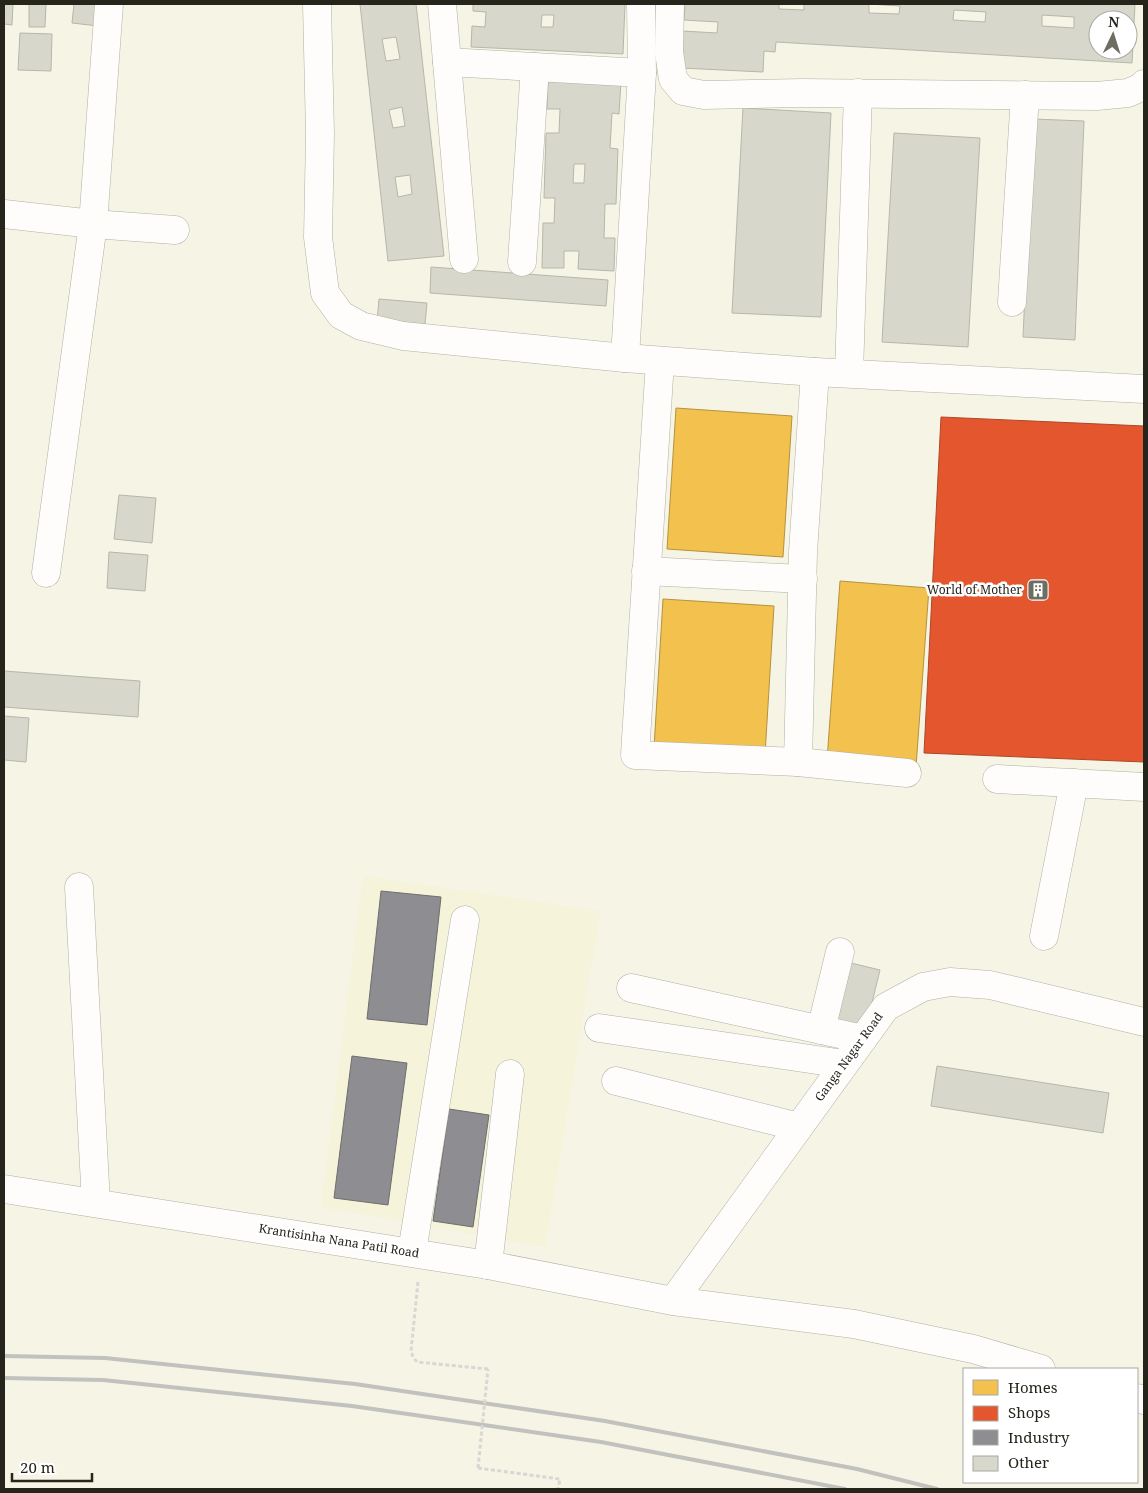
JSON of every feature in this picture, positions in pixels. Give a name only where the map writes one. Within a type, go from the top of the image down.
[{"type":"street","points":[[46,573],[92,224],[109,4]]},
{"type":"street","points":[[318,4],[320,134],[318,237],[325,293],[341,315],[361,326],[403,336],[660,361],[815,372],[1144,389]]},
{"type":"street","points":[[442,4],[464,259]]},
{"type":"street","points":[[625,358],[642,73],[641,4]]},
{"type":"street","points":[[670,4],[669,52],[673,79],[683,91],[704,95],[1097,96],[1128,93],[1144,86],[1144,84]]},
{"type":"street","points":[[447,62],[642,73]]},
{"type":"street","points":[[522,262],[535,67]]},
{"type":"street","points":[[849,373],[858,94]]},
{"type":"street","points":[[1012,302],[1025,95]]},
{"type":"street","points":[[4,214],[92,224],[175,230]]},
{"type":"street","points":[[660,361],[635,755],[798,762],[908,773]]},
{"type":"street","points":[[798,762],[803,579],[815,372]]},
{"type":"street","points":[[646,571],[803,579]]},
{"type":"street","points":[[998,779],[1144,787]]},
{"type":"street","points":[[1044,936],[1074,782]]},
{"type":"street","points":[[79,887],[96,1203]]},
{"type":"street","points":[[417,1253],[465,920]]},
{"type":"street","points":[[821,1030],[840,952]]},
{"type":"street","name":"Ganga Nagar Road","points":[[673,1301],[886,1007],[922,986],[950,982],[990,986],[1144,1022]]},
{"type":"street","points":[[631,988],[863,1039]]},
{"type":"street","points":[[599,1028],[844,1064]]},
{"type":"street","points":[[488,1265],[510,1074]]},
{"type":"street","points":[[616,1081],[799,1127]]},
{"type":"street","name":"Krantisinha Nana Patil Road","points":[[4,1189],[417,1253],[673,1301],[854,1324],[973,1349],[1038,1368]]},
{"type":"path","points":[[417,1253],[411,1351],[413,1357],[417,1362],[488,1369],[478,1468],[560,1478],[558,1489]]},
{"type":"shaded area","points":[[363,876],[600,911],[545,1247],[321,1207]]},
{"type":"building: Homes","points":[[676,408],[792,416],[783,557],[667,549]]},
{"type":"building: Homes","points":[[840,581],[929,588],[916,767],[827,760]]},
{"type":"building: Homes","points":[[663,599],[774,606],[765,755],[654,748]]},
{"type":"building: Shops","name":"World of Mother","points":[[941,417],[1144,426],[1144,762],[924,753]]},
{"type":"building: Industry","points":[[381,891],[441,897],[427,1025],[367,1019]]},
{"type":"building: Industry","points":[[352,1056],[407,1063],[388,1205],[334,1198]]},
{"type":"building: Industry","points":[[449,1109],[489,1115],[473,1227],[433,1221]]},
{"type":"building: Other","points":[[4,4],[13,4],[12,25],[4,24]]},
{"type":"building: Other","points":[[29,4],[46,4],[45,27],[29,27]]},
{"type":"building: Other","points":[[74,4],[101,4],[98,26],[72,23]]},
{"type":"building: Other","points":[[360,4],[416,4],[444,256],[388,261]],"holes":[[[396,37],[400,59],[386,61],[382,39]],[[402,107],[405,126],[393,128],[389,110]],[[410,175],[412,194],[398,197],[395,177]]]},
{"type":"building: Other","points":[[473,4],[625,4],[623,54],[471,47],[472,26],[485,27],[486,12],[473,11]],"holes":[[[542,15],[554,15],[553,27],[541,27]]]},
{"type":"building: Other","points":[[685,4],[779,4],[779,9],[804,10],[804,4],[869,4],[1135,4],[1135,10],[1088,10],[1088,60],[1132,60],[1132,63],[776,42],[775,52],[764,51],[763,72],[681,68],[683,31],[717,33],[718,22],[684,20]],"holes":[[[869,4],[900,6],[899,14],[869,13]],[[954,10],[986,12],[985,22],[953,20]],[[1042,15],[1074,17],[1074,28],[1042,26]]]},
{"type":"building: Other","points":[[20,33],[52,34],[51,71],[18,70]]},
{"type":"building: Other","points":[[548,77],[621,80],[619,114],[612,113],[610,148],[618,149],[616,204],[605,204],[604,238],[615,238],[614,271],[578,269],[579,251],[564,251],[564,268],[542,268],[543,223],[554,223],[555,198],[544,198],[546,133],[559,133],[560,109],[547,109]],"holes":[[[574,164],[585,164],[584,183],[573,183]]]},
{"type":"building: Other","points":[[743,108],[831,113],[821,317],[732,313]]},
{"type":"building: Other","points":[[1033,119],[1084,121],[1075,340],[1023,337]]},
{"type":"building: Other","points":[[894,133],[980,138],[968,347],[882,342]]},
{"type":"building: Other","points":[[431,267],[608,280],[606,306],[430,293]]},
{"type":"building: Other","points":[[379,299],[427,303],[425,324],[377,321]]},
{"type":"building: Other","points":[[119,495],[156,498],[152,543],[114,539]]},
{"type":"building: Other","points":[[109,552],[148,555],[145,591],[107,588]]},
{"type":"building: Other","points":[[4,671],[140,681],[138,717],[4,707]]},
{"type":"building: Other","points":[[4,716],[29,718],[26,762],[4,760]]},
{"type":"building: Other","points":[[851,963],[880,970],[866,1027],[837,1020]]},
{"type":"building: Other","points":[[937,1066],[1109,1093],[1103,1133],[931,1106]]},
{"type":"railway","points":[[4,1356],[105,1358],[355,1384],[605,1421],[857,1469],[937,1489]]},
{"type":"railway","points":[[4,1378],[103,1380],[352,1406],[601,1442],[845,1489]]},
{"type":"place","name":"World of Mother","points":[[1038,590]]}]
